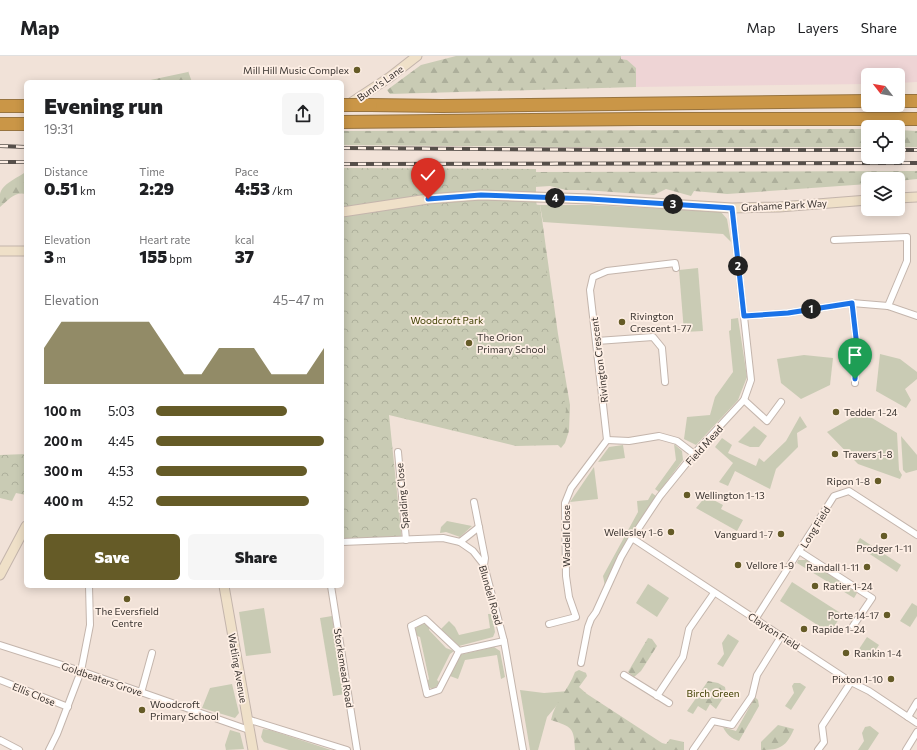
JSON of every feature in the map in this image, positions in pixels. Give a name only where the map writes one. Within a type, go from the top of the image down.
[{"type":"highway","points":[[344,105],[442,106],[861,101]]},
{"type":"highway","points":[[905,101],[917,101]]},
{"type":"highway","points":[[0,106],[24,106]]},
{"type":"highway","points":[[344,122],[639,119],[917,119]]},
{"type":"highway","points":[[0,124],[24,124]]},
{"type":"street","name":"Bunn's Lane","points":[[344,107],[384,81],[417,56]]},
{"type":"street","name":"Grahame Park Way","points":[[344,212],[428,199],[481,195],[590,199],[732,208],[779,207],[861,201]]},
{"type":"street","points":[[905,198],[917,197]]},
{"type":"street","name":"Field Mead","points":[[581,663],[591,619],[596,612],[621,557],[632,538],[660,496],[694,454],[744,400],[751,380],[732,208]]},
{"type":"street","points":[[834,240],[907,237],[907,261],[888,306]]},
{"type":"street","points":[[0,251],[24,250]]},
{"type":"street","name":"Rivington Crescent","points":[[608,440],[590,290],[593,277],[607,271],[675,263],[676,268]]},
{"type":"street","points":[[744,316],[788,313],[852,303],[888,306],[917,316]]},
{"type":"street","points":[[852,303],[856,338],[855,383]]},
{"type":"street","points":[[597,341],[653,337],[662,348],[665,382]]},
{"type":"street","points":[[744,400],[767,421],[781,402]]},
{"type":"street","points":[[608,440],[629,440],[659,436],[677,441],[694,454]]},
{"type":"street","name":"Wardell Close","points":[[549,624],[576,617],[569,597],[566,576],[565,503],[571,488],[608,440]]},
{"type":"street","name":"Spalding Close","points":[[398,452],[406,540]]},
{"type":"street","name":"Long Field","points":[[756,618],[834,496],[849,491],[917,535]]},
{"type":"street","points":[[474,502],[484,565]]},
{"type":"street","points":[[460,542],[479,527]]},
{"type":"street","points":[[0,575],[24,530]]},
{"type":"street","name":"Blundell Road","points":[[344,542],[443,538],[460,542],[472,551],[484,565],[504,641],[523,750]]},
{"type":"street","name":"Clayton Field","points":[[632,538],[714,593],[782,635],[851,682],[869,691],[917,723]]},
{"type":"street","points":[[799,551],[872,598],[853,626]]},
{"type":"street","points":[[49,750],[57,734],[81,672],[90,626],[89,588]]},
{"type":"street","name":"Watling Avenue","points":[[224,588],[253,750]]},
{"type":"street","name":"Storksmead Road","points":[[331,588],[357,750]]},
{"type":"street","points":[[657,696],[683,657],[689,630],[714,593]]},
{"type":"street","points":[[425,619],[459,651],[439,690],[427,694],[411,626],[425,619]]},
{"type":"street","points":[[693,750],[713,721],[732,725],[752,696],[757,675],[782,635]]},
{"type":"street","points":[[459,651],[504,641]]},
{"type":"street","name":"Goldbeaters Grove","points":[[0,645],[249,730]]},
{"type":"street","points":[[141,693],[152,653]]},
{"type":"street","points":[[624,675],[669,703]]},
{"type":"street","name":"Ellis Close","points":[[0,680],[68,707]]},
{"type":"street","points":[[818,750],[824,742],[822,726],[851,682]]},
{"type":"street","points":[[908,717],[917,702]]},
{"type":"street","points":[[247,719],[347,750]]},
{"type":"street","points":[[906,750],[917,732]]},
{"type":"street","points":[[0,740],[19,750]]},
{"type":"shaded area","points":[[621,56],[917,56],[917,82],[905,83],[905,68],[861,68],[861,84],[636,87],[636,68],[621,59]]},
{"type":"green space","points":[[456,56],[621,56],[621,59],[627,60],[636,68],[636,87],[390,94],[387,90],[421,65]]},
{"type":"green space","points":[[188,72],[191,80],[150,80]]},
{"type":"green space","points":[[861,129],[861,147],[344,145],[344,131]]},
{"type":"green space","points":[[905,130],[917,131],[917,147],[905,147]]},
{"type":"green space","name":"Woodcroft Park","points":[[344,168],[536,169],[536,200],[566,410],[560,445],[516,446],[389,415],[402,540],[344,542]]},
{"type":"green space","points":[[917,171],[917,179],[905,180],[905,172],[861,172],[861,184],[727,194],[694,191],[691,196],[666,189],[654,195],[566,190],[550,186],[519,188],[531,172]]},
{"type":"green space","points":[[24,173],[24,194],[15,195],[0,207],[1,190]]},
{"type":"green space","points":[[501,201],[540,205],[558,334],[570,405],[569,431],[565,443],[561,448],[554,441]]},
{"type":"green space","points":[[540,205],[591,205],[721,212],[727,219],[731,242],[723,234],[543,222]]},
{"type":"green space","points":[[698,268],[703,331],[684,332],[679,270]]},
{"type":"green space","points":[[738,318],[747,377],[738,400],[696,445],[684,439],[687,417],[710,415],[715,397],[733,372],[729,331],[731,330],[731,319]]},
{"type":"green space","points":[[880,354],[900,359],[917,372],[917,379],[905,389],[911,400],[906,408],[876,391]]},
{"type":"green space","points":[[804,355],[833,358],[830,385],[801,399],[781,383],[777,359]]},
{"type":"green space","points":[[862,412],[897,433],[899,470],[902,475],[900,479],[858,464],[827,432]]},
{"type":"green space","points":[[800,416],[807,427],[797,433],[798,447],[776,469],[770,489],[735,471],[728,486],[719,482],[733,463],[715,447],[722,438],[732,445],[728,453],[756,466],[759,458],[764,462],[786,441]]},
{"type":"green space","points":[[754,426],[767,436],[759,447],[750,447],[738,442]]},
{"type":"green space","points":[[901,436],[917,455],[917,470],[906,473],[903,470]]},
{"type":"green space","points":[[674,444],[682,451],[683,460],[659,492],[655,489],[676,460]]},
{"type":"green space","points":[[623,445],[625,458],[598,462],[609,447]]},
{"type":"green space","points":[[24,454],[24,495],[16,493],[12,501],[0,498],[0,455]]},
{"type":"green space","points":[[594,467],[598,499],[570,502]]},
{"type":"green space","points":[[652,493],[656,496],[623,548],[605,586],[603,576],[638,512],[637,501],[648,500]]},
{"type":"green space","points":[[706,496],[723,505],[721,509],[743,520],[737,531],[696,508]]},
{"type":"green space","points":[[447,521],[472,526],[460,537],[446,532],[440,533],[441,527]]},
{"type":"green space","points":[[860,538],[901,565],[897,572],[856,545]]},
{"type":"green space","points":[[798,560],[808,560],[857,593],[854,598],[797,563]]},
{"type":"green space","points":[[792,582],[842,614],[830,633],[780,601]]},
{"type":"green space","points":[[648,584],[669,598],[657,617],[636,603]]},
{"type":"green space","points":[[912,603],[917,606],[917,616],[910,627],[900,621]]},
{"type":"green space","points":[[264,608],[271,653],[246,656],[239,612]]},
{"type":"green space","points":[[488,614],[492,614],[495,632],[493,637],[459,646],[441,629],[449,621],[455,627],[459,635],[490,628]]},
{"type":"green space","points":[[332,616],[345,694],[333,696],[320,618]]},
{"type":"green space","points":[[424,624],[430,626],[429,630],[446,648],[454,651],[450,654],[437,680],[439,682],[437,686],[433,689],[428,687],[427,682],[429,679],[420,637],[415,635],[415,629],[419,625]]},
{"type":"green space","name":"Birch Green","points":[[728,634],[739,641],[723,667],[717,664],[724,654],[722,643]]},
{"type":"green space","points":[[867,637],[879,645],[869,660],[857,652]]},
{"type":"green space","points":[[648,638],[652,639],[657,646],[641,671],[634,677],[628,672]]},
{"type":"green space","points":[[494,647],[500,651],[505,677],[501,679],[497,655],[465,660],[458,679],[450,676],[459,655]]},
{"type":"green space","points":[[579,670],[586,673],[587,676],[579,687],[587,694],[662,743],[666,744],[670,739],[684,742],[684,750],[575,750],[573,732],[563,724],[551,720],[555,707],[569,685],[575,672]]},
{"type":"green space","name":"Birch Green","points":[[708,681],[718,683],[725,687],[726,693],[716,709],[710,704],[706,711],[698,706],[693,714],[687,711]]},
{"type":"green space","points":[[794,683],[800,683],[806,687],[791,710],[785,706],[794,693],[792,686]]},
{"type":"green space","points":[[232,684],[239,713],[235,718],[202,708],[210,688]]},
{"type":"green space","points":[[520,690],[544,693],[569,691],[547,717],[538,750],[530,750]]},
{"type":"green space","points":[[755,697],[758,700],[759,706],[739,741],[732,738],[723,727],[736,731]]},
{"type":"green space","points":[[778,725],[794,729],[788,740],[785,744],[778,748],[761,750],[761,742]]},
{"type":"green space","points":[[870,726],[879,733],[868,750],[858,750],[864,741],[862,733],[865,727]]},
{"type":"green space","points":[[263,729],[331,750],[289,750],[264,742],[261,737]]},
{"type":"green space","points":[[230,730],[240,733],[244,749],[226,750],[225,745]]},
{"type":"railway","points":[[0,146],[24,147]]},
{"type":"railway","points":[[344,148],[861,150]]},
{"type":"railway","points":[[905,150],[917,150]]},
{"type":"railway","points":[[0,162],[24,162]]},
{"type":"railway","points":[[344,164],[917,163]]},
{"type":"place","name":"Mill Hill Music Complex","points":[[357,70]]},
{"type":"place","name":"Rivington Crescent 1-77","points":[[622,322]]},
{"type":"place","name":"The Orion Primary School","points":[[469,343]]},
{"type":"place","name":"Tedder 1-24","points":[[836,412]]},
{"type":"place","name":"Travers 1-8","points":[[835,454]]},
{"type":"place","name":"Ripon 1-8","points":[[878,481]]},
{"type":"place","name":"Wellington 1-13","points":[[687,495]]},
{"type":"place","name":"Wellesley 1-6","points":[[671,532]]},
{"type":"place","name":"Vanguard 1-7","points":[[781,534]]},
{"type":"place","name":"Prodger 1-11","points":[[884,536]]},
{"type":"place","name":"Vellore 1-9","points":[[738,565]]},
{"type":"place","name":"Randall 1-11","points":[[867,567]]},
{"type":"place","name":"Ratier 1-24","points":[[815,586]]},
{"type":"place","name":"The Eversfield Centre","points":[[127,599]]},
{"type":"place","name":"Porte 14-17","points":[[887,615]]},
{"type":"place","name":"Rapide 1-24","points":[[804,629]]},
{"type":"place","name":"Rankin 1-4","points":[[846,653]]},
{"type":"place","name":"Pixton 1-10","points":[[891,679]]},
{"type":"place","name":"Woodcroft Primary School","points":[[142,710]]},
{"type":"route","points":[[428,199],[481,195],[590,199],[732,208],[744,316],[788,313],[852,303],[856,338],[855,379]]}]
